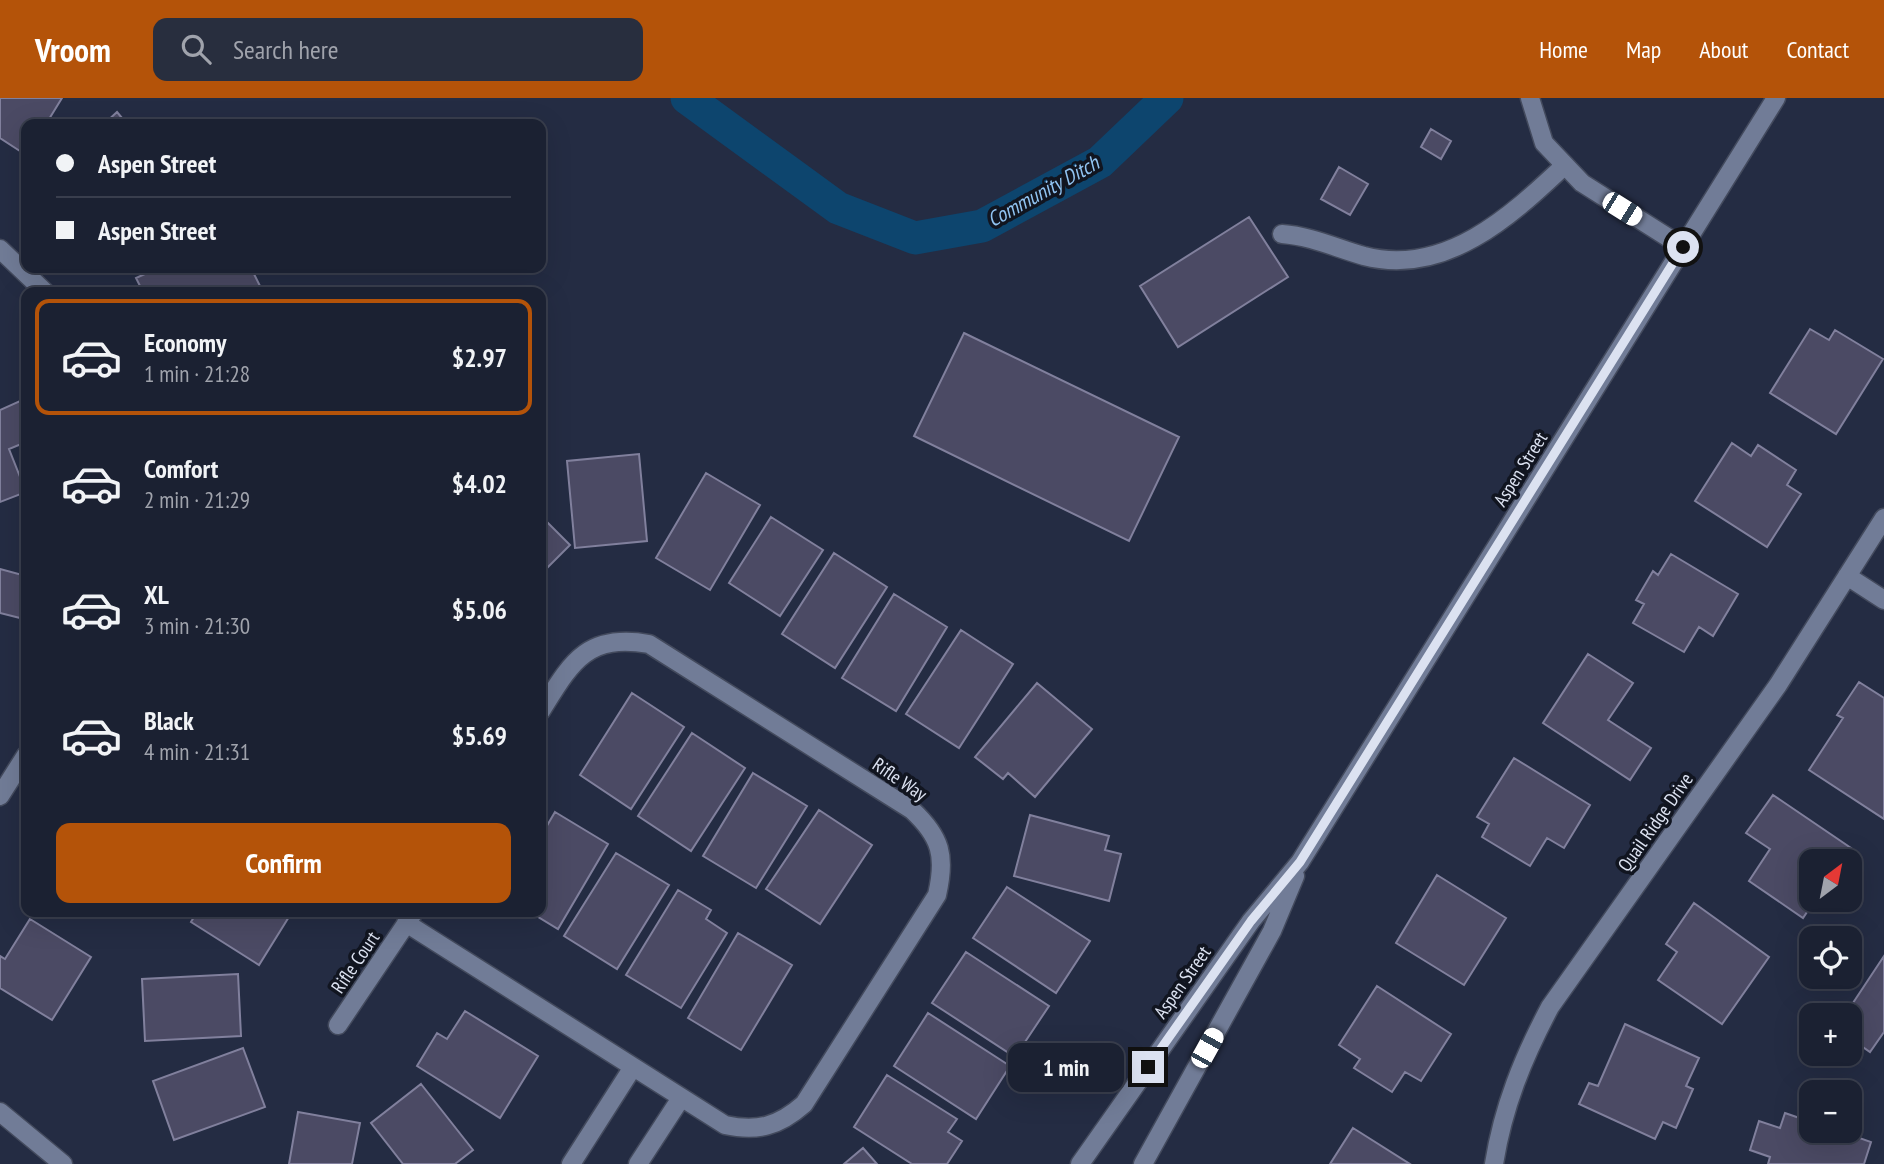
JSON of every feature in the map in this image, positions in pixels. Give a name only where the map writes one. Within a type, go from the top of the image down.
[{"type":"street","points":[[1530,98],[1544,143],[1582,183],[1683,247]]},
{"type":"street","name":"Aspen Street","points":[[1080,1164],[1251,921],[1300,862],[1776,98]]},
{"type":"street","points":[[1282,234],[1304,236],[1367,257],[1419,259],[1478,237],[1513,214],[1565,165]]},
{"type":"street","points":[[0,249],[21,269]]},
{"type":"street","points":[[25,273],[40,287]]},
{"type":"street","name":"Quail Ridge Drive","points":[[1494,1164],[1504,1110],[1522,1060],[1550,1007],[1778,685],[1884,518]]},
{"type":"street","points":[[1847,576],[1884,600]]},
{"type":"street","name":"Rifle Way","points":[[410,917],[681,1098],[725,1125],[747,1129],[767,1128],[788,1119],[804,1104],[937,895],[942,870],[939,847],[929,826],[912,810],[649,643],[624,639],[601,643],[579,656],[546,704]]},
{"type":"street","points":[[0,796],[21,763]]},
{"type":"street","name":"Aspen Street","points":[[1143,1164],[1272,931],[1300,862]]},
{"type":"street","name":"Rifle Court","points":[[338,1025],[410,917]]},
{"type":"street","points":[[571,1164],[633,1067]]},
{"type":"street","points":[[638,1164],[681,1098]]},
{"type":"street","points":[[0,1112],[63,1164]]},
{"type":"building","points":[[0,98],[62,98],[49,119],[21,119],[21,152],[0,138]]},
{"type":"building","points":[[117,112],[123,119],[109,119]]},
{"type":"building","points":[[1431,129],[1451,141],[1441,159],[1421,147]]},
{"type":"building","points":[[1339,167],[1368,184],[1350,215],[1321,199]]},
{"type":"building","points":[[1249,217],[1288,277],[1178,347],[1140,286]]},
{"type":"building","points":[[147,273],[254,273],[260,287],[140,287],[136,278]]},
{"type":"building","points":[[1810,329],[1829,340],[1835,330],[1883,359],[1836,434],[1770,393]]},
{"type":"building","points":[[964,333],[1179,437],[1129,541],[914,436]]},
{"type":"building","points":[[20,401],[21,404],[21,444],[9,449],[21,479],[21,494],[0,502],[0,410]]},
{"type":"building","points":[[1732,443],[1751,456],[1758,445],[1796,470],[1787,485],[1801,494],[1767,547],[1695,501]]},
{"type":"building","points":[[639,454],[647,541],[575,548],[567,461]]},
{"type":"building","points":[[706,473],[760,505],[710,590],[656,558]]},
{"type":"building","points":[[771,517],[823,550],[780,616],[729,583]]},
{"type":"building","points":[[546,521],[570,545],[546,569]]},
{"type":"building","points":[[834,553],[887,587],[835,668],[782,634]]},
{"type":"building","points":[[1671,554],[1738,594],[1713,636],[1699,627],[1684,652],[1633,623],[1644,604],[1636,600],[1653,571],[1658,575]]},
{"type":"building","points":[[0,569],[21,575],[21,614],[20,618],[0,613]]},
{"type":"building","points":[[894,594],[947,627],[896,711],[842,678]]},
{"type":"building","points":[[961,630],[1013,664],[959,748],[906,714]]},
{"type":"building","points":[[1588,654],[1633,683],[1608,720],[1651,748],[1630,780],[1543,723]]},
{"type":"building","points":[[1859,682],[1884,698],[1884,819],[1809,770],[1843,718],[1837,715]]},
{"type":"building","points":[[1037,683],[1092,729],[1035,797],[1008,773],[1003,779],[975,757]]},
{"type":"building","points":[[632,693],[684,727],[631,809],[580,775]]},
{"type":"building","points":[[692,733],[745,768],[691,851],[638,816]]},
{"type":"building","points":[[1514,758],[1590,805],[1564,848],[1547,838],[1530,866],[1482,837],[1489,824],[1477,817]]},
{"type":"building","points":[[753,773],[807,806],[756,888],[703,856]]},
{"type":"building","points":[[1773,795],[1851,848],[1799,849],[1799,912],[1807,912],[1803,918],[1749,881],[1770,849],[1746,833]]},
{"type":"building","points":[[819,810],[872,845],[820,924],[766,889]]},
{"type":"building","points":[[555,812],[608,844],[558,929],[538,917],[546,917],[546,827]]},
{"type":"building","points":[[1030,815],[1109,836],[1105,850],[1121,854],[1109,901],[1014,876]]},
{"type":"building","points":[[616,853],[669,885],[617,969],[564,936]]},
{"type":"building","points":[[1437,875],[1506,918],[1464,985],[1396,943]]},
{"type":"building","points":[[1007,887],[1090,941],[1056,993],[973,938]]},
{"type":"building","points":[[678,890],[711,910],[706,919],[727,933],[681,1008],[626,975]]},
{"type":"building","points":[[1694,903],[1769,957],[1722,1024],[1658,980],[1677,952],[1666,944]]},
{"type":"building","points":[[194,917],[289,917],[259,965],[191,922]]},
{"type":"building","points":[[30,919],[91,957],[52,1020],[0,988],[0,956],[5,959]]},
{"type":"building","points":[[738,933],[792,965],[741,1050],[688,1018]]},
{"type":"building","points":[[966,952],[1049,1006],[1015,1057],[932,1003]]},
{"type":"building","points":[[1884,956],[1884,1032],[1870,1052],[1862,1046],[1862,1003],[1853,1003]]},
{"type":"building","points":[[238,974],[241,1036],[145,1041],[142,979]]},
{"type":"building","points":[[1377,986],[1451,1034],[1421,1081],[1405,1072],[1392,1092],[1354,1068],[1360,1059],[1339,1045]]},
{"type":"building","points":[[465,1011],[538,1056],[500,1118],[417,1066],[437,1033],[447,1039]]},
{"type":"building","points":[[928,1013],[1010,1066],[976,1119],[894,1066]]},
{"type":"building","points":[[1625,1024],[1699,1058],[1686,1086],[1693,1089],[1676,1128],[1663,1122],[1655,1139],[1579,1104],[1589,1083],[1598,1086]]},
{"type":"building","points":[[243,1048],[265,1107],[174,1140],[153,1081]]},
{"type":"building","points":[[887,1075],[957,1119],[948,1132],[962,1141],[947,1164],[912,1164],[854,1127]]},
{"type":"building","points":[[421,1084],[473,1150],[455,1164],[403,1164],[371,1123]]},
{"type":"building","points":[[298,1112],[360,1123],[352,1164],[289,1164]]},
{"type":"building","points":[[1785,1113],[1799,1118],[1799,1143],[1862,1143],[1862,1139],[1871,1142],[1864,1164],[1768,1164],[1770,1157],[1750,1150],[1759,1121],[1780,1128]]},
{"type":"building","points":[[1353,1128],[1410,1164],[1330,1164]]},
{"type":"building","points":[[863,1148],[877,1164],[844,1164]]},
{"type":"waterway","name":"Community Ditch","points":[[687,98],[838,208],[915,238],[982,226],[1100,162],[1167,98]]},
{"type":"route","points":[[1148,1067],[1251,921],[1300,862],[1683,247]]}]
